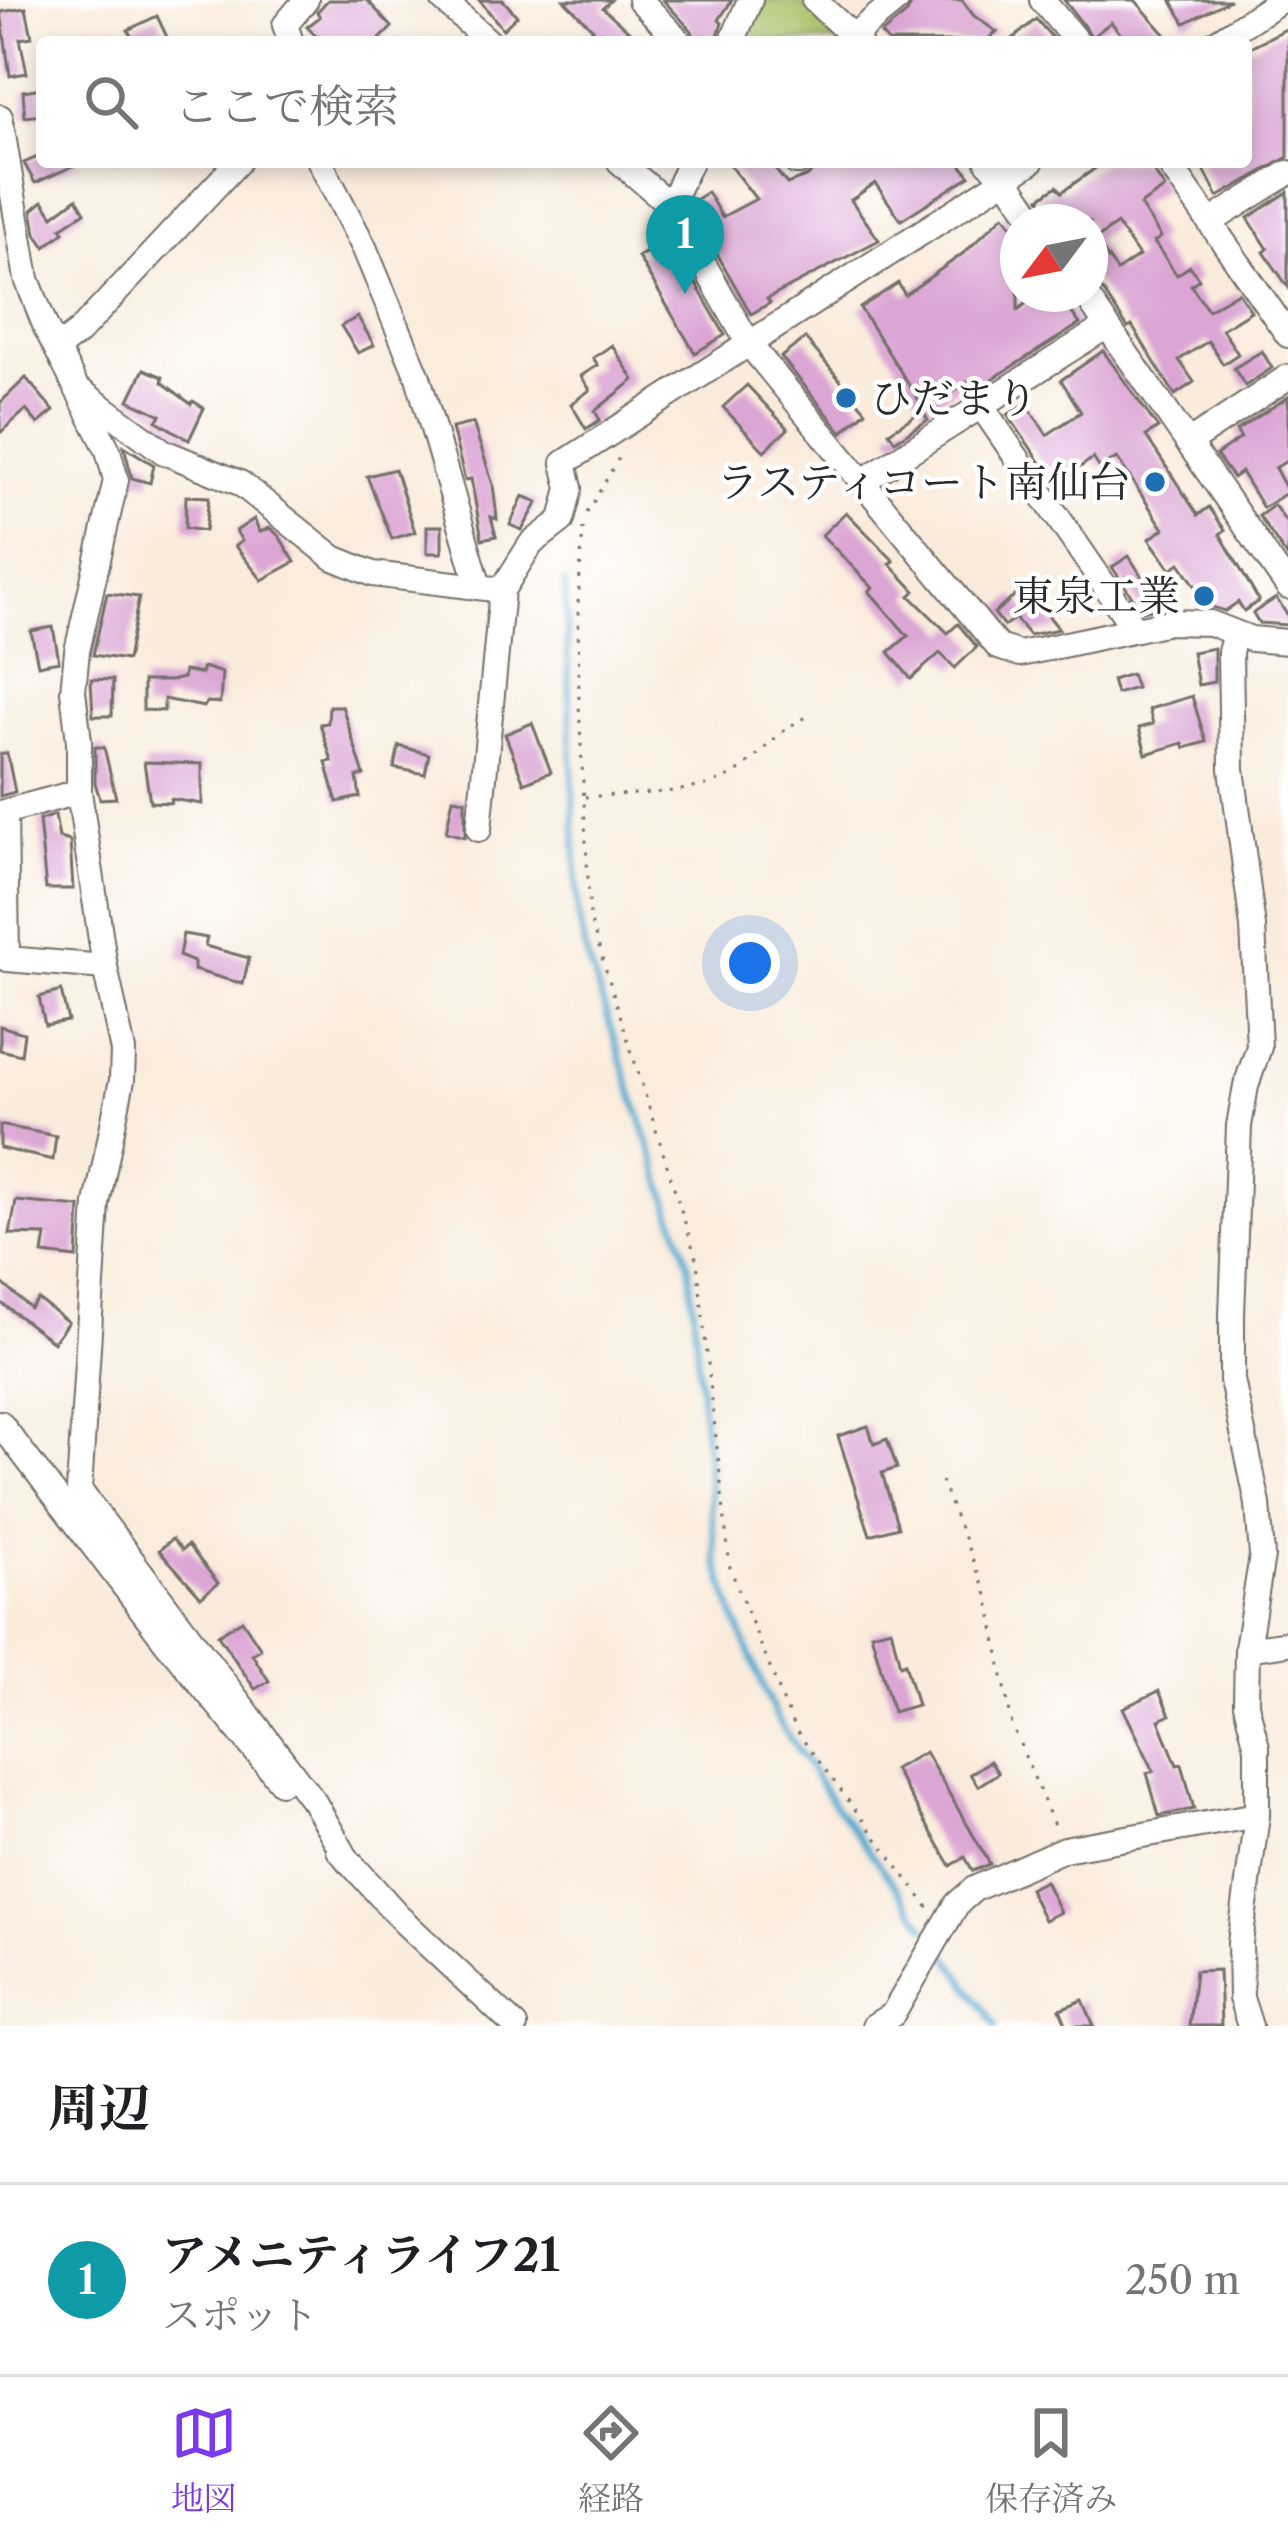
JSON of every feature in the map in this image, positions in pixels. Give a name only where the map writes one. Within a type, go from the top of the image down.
[{"type":"street","points":[[289,36],[285,25],[306,0]]},
{"type":"street","points":[[443,0],[482,36]]},
{"type":"street","points":[[640,0],[674,36]]},
{"type":"street","points":[[735,36],[751,0]]},
{"type":"street","points":[[814,0],[853,36]]},
{"type":"street","points":[[859,36],[897,0]]},
{"type":"street","points":[[1042,0],[1072,36]]},
{"type":"street","points":[[1225,36],[1281,0]]},
{"type":"street","points":[[0,116],[8,221],[46,328],[109,450],[116,480],[77,651],[73,692],[79,792],[105,967],[123,1051],[122,1080],[98,1204],[79,1490],[314,1802],[348,1861]]},
{"type":"street","points":[[58,348],[79,332],[232,168]]},
{"type":"street","points":[[323,168],[364,247],[418,377],[490,588],[479,829]]},
{"type":"street","points":[[627,168],[670,205],[749,344],[998,646],[1020,654],[1133,627],[1210,623],[1235,633],[1288,642]]},
{"type":"street","points":[[670,205],[687,168]]},
{"type":"street","points":[[1172,168],[1288,335]]},
{"type":"street","points":[[490,588],[531,544],[562,520],[570,488],[564,463],[749,344],[997,170],[1022,204]]},
{"type":"street","points":[[1210,222],[1288,173]]},
{"type":"street","points":[[1097,312],[1288,587]]},
{"type":"street","points":[[863,481],[1107,326]]},
{"type":"street","points":[[1188,443],[1288,377]]},
{"type":"street","points":[[75,388],[164,452],[240,483],[334,557],[373,574],[490,588]]},
{"type":"street","points":[[982,407],[1133,627]]},
{"type":"street","points":[[1235,633],[1230,652],[1232,769],[1253,927],[1259,1047],[1239,1126],[1232,1315],[1232,1380],[1258,1504],[1262,1556],[1246,1649],[1246,1704],[1257,1747],[1257,1814],[1240,1943],[1241,1998],[1250,2026]]},
{"type":"street","points":[[79,792],[3,813],[7,959],[105,967]]},
{"type":"street","points":[[0,1423],[168,1644],[348,1861],[515,2026]]},
{"type":"street","points":[[1246,1649],[1288,1643]]},
{"type":"street","points":[[874,2026],[893,2014],[957,1904],[974,1889],[1064,1849],[1257,1814]]},
{"type":"path","points":[[616,430],[622,443],[620,456],[584,519],[578,603],[590,919],[697,1261],[734,1580],[794,1728],[943,1927]]},
{"type":"path","points":[[583,797],[714,782],[737,772],[795,721],[814,716]]},
{"type":"path","points":[[941,1481],[989,1600],[1012,1725],[1064,1849]]},
{"type":"green space","points":[[759,0],[799,0],[838,36],[743,36]]},
{"type":"building","points":[[328,0],[367,0],[392,27],[383,36],[316,36],[307,27],[320,17],[317,12]]},
{"type":"building","points":[[479,0],[503,0],[517,16],[503,29]]},
{"type":"building","points":[[564,0],[611,0],[603,8],[634,36],[587,36],[593,29]]},
{"type":"building","points":[[663,0],[732,0],[719,20],[718,36],[694,36]]},
{"type":"building","points":[[913,0],[962,0],[974,16],[997,32],[992,36],[883,36],[907,13]]},
{"type":"building","points":[[1064,0],[1135,0],[1167,36],[1122,36],[1111,22],[1091,36]]},
{"type":"building","points":[[1171,0],[1230,0],[1185,23]]},
{"type":"building","points":[[26,8],[32,37],[20,39],[27,73],[10,76],[1,12]]},
{"type":"building","points":[[157,16],[167,36],[131,36],[128,30]]},
{"type":"building","points":[[1036,19],[1051,36],[1016,36]]},
{"type":"building","points":[[1288,28],[1288,157],[1218,197],[1203,168],[1252,168],[1252,46]]},
{"type":"building","points":[[36,89],[36,116],[25,117],[23,91]]},
{"type":"building","points":[[36,158],[36,168],[69,168],[35,183],[24,163]]},
{"type":"building","points":[[732,168],[774,168],[787,184],[808,176],[814,168],[964,168],[970,176],[901,220],[875,183],[851,200],[879,240],[767,299],[770,303],[751,314],[689,204],[707,192],[722,217],[756,199]]},
{"type":"building","points":[[1096,168],[1151,168],[1165,188],[1140,205],[1161,237],[1154,242],[1177,275],[1190,266],[1199,279],[1191,285],[1208,310],[1238,292],[1251,311],[1222,329],[1238,354],[1223,364],[1208,341],[1179,360],[1194,382],[1175,395],[1132,326],[1128,328],[1108,298],[1108,258],[1117,271],[1139,256],[1117,224],[1108,231],[1108,204],[1043,204],[1040,198],[1057,186],[1062,192]]},
{"type":"building","points":[[1288,192],[1288,287],[1248,218]]},
{"type":"building","points":[[77,198],[85,212],[61,228],[64,232],[45,247],[36,234],[32,210],[43,201],[53,216]]},
{"type":"building","points":[[1000,219],[1000,312],[1071,312],[1080,324],[973,391],[967,382],[925,410],[860,308],[898,283],[905,295],[965,252]]},
{"type":"building","points":[[670,238],[725,335],[695,353],[638,257]]},
{"type":"building","points":[[358,317],[374,345],[358,353],[341,326]]},
{"type":"building","points":[[805,338],[866,411],[842,432],[781,357]]},
{"type":"building","points":[[612,345],[634,380],[595,411],[600,420],[586,429],[571,404],[590,390],[581,376],[598,365],[593,358]]},
{"type":"building","points":[[1103,351],[1158,428],[1146,436],[1198,515],[1209,507],[1225,530],[1220,534],[1259,601],[1244,611],[1238,602],[1225,611],[1209,606],[1180,563],[1171,569],[1149,539],[1164,529],[1117,458],[1099,467],[1093,458],[1073,472],[1078,481],[1061,492],[1008,415],[1026,403],[1047,435],[1081,412],[1061,380]]},
{"type":"building","points":[[1262,351],[1272,368],[1245,386],[1234,368]]},
{"type":"building","points":[[144,369],[163,377],[162,382],[191,404],[204,408],[189,440],[157,421],[161,415],[129,400]]},
{"type":"building","points":[[26,378],[54,411],[38,424],[26,410],[0,433],[0,403]]},
{"type":"building","points":[[747,385],[788,429],[764,451],[723,407]]},
{"type":"building","points":[[1288,397],[1288,460],[1275,468],[1288,492],[1263,508],[1241,472],[1233,478],[1216,455],[1241,438],[1236,431]]},
{"type":"building","points":[[922,411],[928,420],[895,441],[889,432]]},
{"type":"building","points":[[473,423],[493,484],[497,519],[491,517],[496,536],[482,539],[471,479],[465,480],[452,428]]},
{"type":"building","points":[[124,446],[154,465],[150,483],[132,478]]},
{"type":"building","points":[[395,469],[415,532],[392,539],[367,476]]},
{"type":"building","points":[[186,496],[209,497],[205,531],[185,528]]},
{"type":"building","points":[[523,496],[538,502],[522,530],[510,525]]},
{"type":"building","points":[[1274,505],[1288,525],[1288,558],[1259,516]]},
{"type":"building","points":[[846,512],[894,561],[890,564],[915,591],[910,596],[948,633],[958,624],[977,647],[955,668],[940,653],[911,679],[889,652],[908,636],[869,591],[873,588],[822,535]]},
{"type":"building","points":[[254,519],[260,532],[270,528],[279,536],[295,562],[262,580],[235,546],[242,541],[236,531]]},
{"type":"building","points":[[427,526],[442,526],[442,553],[427,553]]},
{"type":"building","points":[[1129,556],[1161,607],[1142,611],[1112,567]]},
{"type":"building","points":[[107,593],[139,597],[127,660],[93,655]]},
{"type":"building","points":[[1015,596],[1028,612],[1038,603],[1059,629],[1029,635],[1015,618],[1004,626],[994,613]]},
{"type":"building","points":[[1276,598],[1288,616],[1288,625],[1259,623],[1253,613]]},
{"type":"building","points":[[53,627],[59,661],[38,665],[31,631]]},
{"type":"building","points":[[1214,648],[1214,682],[1198,685],[1192,652]]},
{"type":"building","points":[[203,667],[222,673],[220,703],[207,702],[204,707],[164,699],[164,711],[143,710],[143,681],[183,678],[184,671],[201,674]]},
{"type":"building","points":[[1131,674],[1136,688],[1116,694],[1112,680]]},
{"type":"building","points":[[91,679],[113,680],[112,716],[93,716]]},
{"type":"building","points":[[1192,696],[1206,742],[1146,754],[1139,728],[1153,724],[1149,709]]},
{"type":"building","points":[[329,706],[342,706],[364,775],[357,777],[360,797],[337,802],[326,762],[332,761],[320,724],[328,723]]},
{"type":"building","points":[[532,723],[551,772],[524,783],[505,734]]},
{"type":"building","points":[[399,746],[429,754],[425,774],[394,768]]},
{"type":"building","points":[[95,747],[104,747],[116,798],[100,799]]},
{"type":"building","points":[[7,753],[15,792],[0,796],[0,754]]},
{"type":"building","points":[[144,762],[202,764],[202,804],[171,799],[171,803],[150,802]]},
{"type":"building","points":[[453,798],[465,800],[465,837],[446,832]]},
{"type":"building","points":[[55,815],[59,838],[70,841],[73,889],[46,889],[39,820]]},
{"type":"building","points":[[183,934],[207,938],[205,946],[249,958],[243,984],[194,970],[194,962],[179,956]]},
{"type":"building","points":[[61,991],[68,1021],[45,1025],[39,997]]},
{"type":"building","points":[[0,1026],[24,1033],[21,1055],[0,1050]]},
{"type":"building","points":[[0,1125],[56,1136],[53,1160],[0,1148]]},
{"type":"building","points":[[16,1201],[80,1207],[77,1258],[43,1254],[46,1235],[10,1234]]},
{"type":"building","points":[[0,1281],[30,1308],[38,1299],[68,1322],[53,1342],[0,1302]]},
{"type":"building","points":[[868,1426],[874,1444],[887,1439],[897,1468],[882,1473],[898,1527],[870,1535],[838,1436]]},
{"type":"building","points":[[172,1539],[182,1550],[188,1545],[218,1583],[201,1597],[159,1550]]},
{"type":"building","points":[[242,1620],[261,1649],[252,1654],[269,1681],[255,1689],[218,1635]]},
{"type":"building","points":[[891,1628],[917,1705],[893,1712],[871,1633]]},
{"type":"building","points":[[1159,1691],[1170,1715],[1159,1720],[1177,1765],[1182,1764],[1194,1809],[1159,1816],[1147,1773],[1154,1771],[1123,1708]]},
{"type":"building","points":[[925,1752],[990,1864],[973,1871],[965,1857],[951,1866],[894,1769]]},
{"type":"building","points":[[990,1761],[998,1773],[978,1786],[970,1774]]},
{"type":"building","points":[[1045,1881],[1060,1912],[1044,1920],[1029,1889]]},
{"type":"building","points":[[1219,1970],[1221,2026],[1189,2026],[1195,1971]]},
{"type":"building","points":[[1083,2000],[1094,2026],[1067,2026],[1060,2009]]},
{"type":"waterway","points":[[565,583],[578,914],[585,950],[689,1264],[716,1559],[776,1717],[827,1795],[926,1927]]},
{"type":"waterway","points":[[943,1949],[996,2026]]},
{"type":"place","name":"アメニティライフ21","points":[[685,294]]},
{"type":"place","name":"ひだまり","points":[[846,398]]},
{"type":"place","name":"ラスティコート南仙台","points":[[1155,482]]},
{"type":"place","name":"東泉工業","points":[[1204,596]]}]
